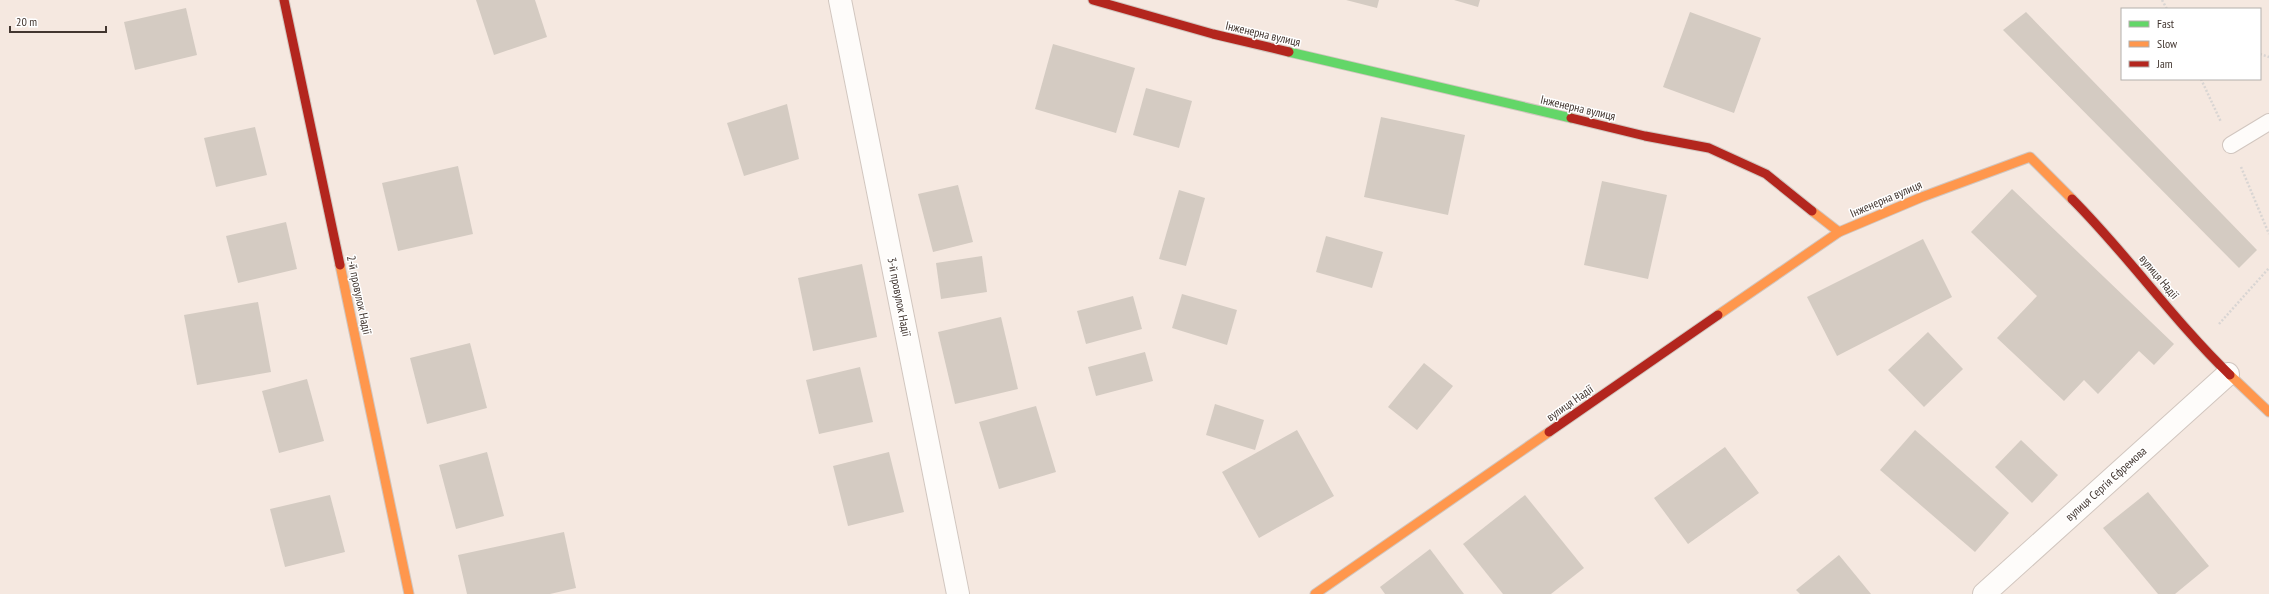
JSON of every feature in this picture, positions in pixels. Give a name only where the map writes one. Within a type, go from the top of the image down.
[{"type":"street","name":"2-й провулок Надії","points":[[284,0],[409,594]]},
{"type":"street","name":"3-й провулок Надії","points":[[840,0],[958,594]]},
{"type":"street","name":"Інженерна вулиця","points":[[1093,0],[1213,34],[1645,136],[1709,148],[1766,174],[1839,232],[1922,197],[2030,157]]},
{"type":"street","name":"вулиця Надії","points":[[2030,157],[2094,221],[2158,294],[2200,346],[2269,412]]},
{"type":"street","name":"вулиця Надії","points":[[1315,594],[1839,232]]},
{"type":"street","name":"вулиця Сергія Єфремова","points":[[1984,594],[2228,374]]},
{"type":"lane","points":[[2231,145],[2269,122]]},
{"type":"path","points":[[2200,346],[2269,268]]},
{"type":"building","points":[[476,0],[535,0],[547,37],[494,55]]},
{"type":"building","points":[[1346,0],[1379,0],[1377,8]]},
{"type":"building","points":[[1454,0],[1480,0],[1478,7]]},
{"type":"building","points":[[186,8],[197,55],[135,70],[124,22]]},
{"type":"building","points":[[1690,12],[1761,38],[1734,113],[1663,87]]},
{"type":"building","points":[[2026,12],[2257,250],[2239,268],[2003,30]]},
{"type":"building","points":[[1053,44],[1135,68],[1116,133],[1035,109]]},
{"type":"building","points":[[1146,88],[1192,101],[1179,148],[1133,135]]},
{"type":"building","points":[[787,104],[799,159],[744,176],[727,123]]},
{"type":"building","points":[[1381,117],[1465,135],[1448,215],[1364,197]]},
{"type":"building","points":[[255,127],[267,175],[216,187],[204,138]]},
{"type":"building","points":[[458,166],[473,234],[398,251],[382,183]]},
{"type":"building","points":[[1602,181],[1667,195],[1648,279],[1584,265]]},
{"type":"building","points":[[958,185],[973,242],[933,252],[918,194]]},
{"type":"building","points":[[2012,189],[2174,344],[2154,365],[2139,351],[2098,394],[2084,380],[2064,401],[1997,338],[2037,296],[1971,232]]},
{"type":"building","points":[[1179,190],[1205,198],[1186,266],[1159,259]]},
{"type":"building","points":[[286,222],[297,269],[238,283],[226,236]]},
{"type":"building","points":[[1326,236],[1383,252],[1372,288],[1316,272]]},
{"type":"building","points":[[1923,239],[1952,297],[1837,356],[1807,297]]},
{"type":"building","points":[[982,256],[987,292],[941,299],[936,263]]},
{"type":"building","points":[[862,264],[877,337],[813,351],[798,278]]},
{"type":"building","points":[[1182,294],[1237,310],[1227,345],[1172,328]]},
{"type":"building","points":[[1133,296],[1142,329],[1086,344],[1077,311]]},
{"type":"building","points":[[258,302],[271,372],[197,385],[184,315]]},
{"type":"building","points":[[1001,317],[1018,389],[955,404],[938,332]]},
{"type":"building","points":[[1928,332],[1963,369],[1924,407],[1888,370]]},
{"type":"building","points":[[470,343],[487,408],[427,424],[410,358]]},
{"type":"building","points":[[1145,352],[1153,381],[1096,396],[1088,367]]},
{"type":"building","points":[[1424,363],[1453,386],[1417,430],[1388,407]]},
{"type":"building","points":[[860,367],[873,422],[819,434],[806,380]]},
{"type":"building","points":[[307,379],[324,441],[279,453],[262,391]]},
{"type":"building","points":[[1215,404],[1264,420],[1255,450],[1206,435]]},
{"type":"building","points":[[1036,406],[1056,472],[999,489],[979,422]]},
{"type":"building","points":[[1297,430],[1334,496],[1259,538],[1222,472]]},
{"type":"building","points":[[1915,430],[2009,513],[1975,552],[1880,470]]},
{"type":"building","points":[[2021,440],[2058,475],[2032,503],[1995,467]]},
{"type":"building","points":[[1725,447],[1759,493],[1688,544],[1654,498]]},
{"type":"building","points":[[487,452],[504,516],[456,529],[439,465]]},
{"type":"building","points":[[889,452],[904,512],[848,526],[833,466]]},
{"type":"building","points":[[2148,492],[2209,566],[2175,594],[2158,594],[2103,528]]},
{"type":"building","points":[[330,495],[345,552],[285,567],[270,509]]},
{"type":"building","points":[[1525,495],[1584,568],[1551,594],[1503,594],[1463,544]]},
{"type":"building","points":[[564,532],[576,588],[550,594],[467,594],[458,555]]},
{"type":"building","points":[[1430,549],[1464,594],[1385,594],[1380,587]]},
{"type":"building","points":[[1839,555],[1871,594],[1800,594],[1796,590]]},
{"type":"traffic: fast","points":[[1289,52],[1571,118]]},
{"type":"traffic: slow","points":[[1812,211],[1839,232],[1922,197],[2030,157],[2072,199]]},
{"type":"traffic: slow","points":[[1718,315],[1839,232]]},
{"type":"traffic: slow","points":[[340,265],[409,594]]},
{"type":"traffic: slow","points":[[2230,375],[2269,412]]},
{"type":"traffic: slow","points":[[1315,594],[1549,432]]},
{"type":"traffic: jam","points":[[284,0],[340,265]]},
{"type":"traffic: jam","points":[[1093,0],[1213,34],[1289,52]]},
{"type":"traffic: jam","points":[[1571,118],[1645,136],[1709,148],[1766,174],[1812,211]]},
{"type":"traffic: jam","points":[[2072,199],[2093,220],[2189,332],[2230,375]]},
{"type":"traffic: jam","points":[[1549,432],[1718,315]]}]
